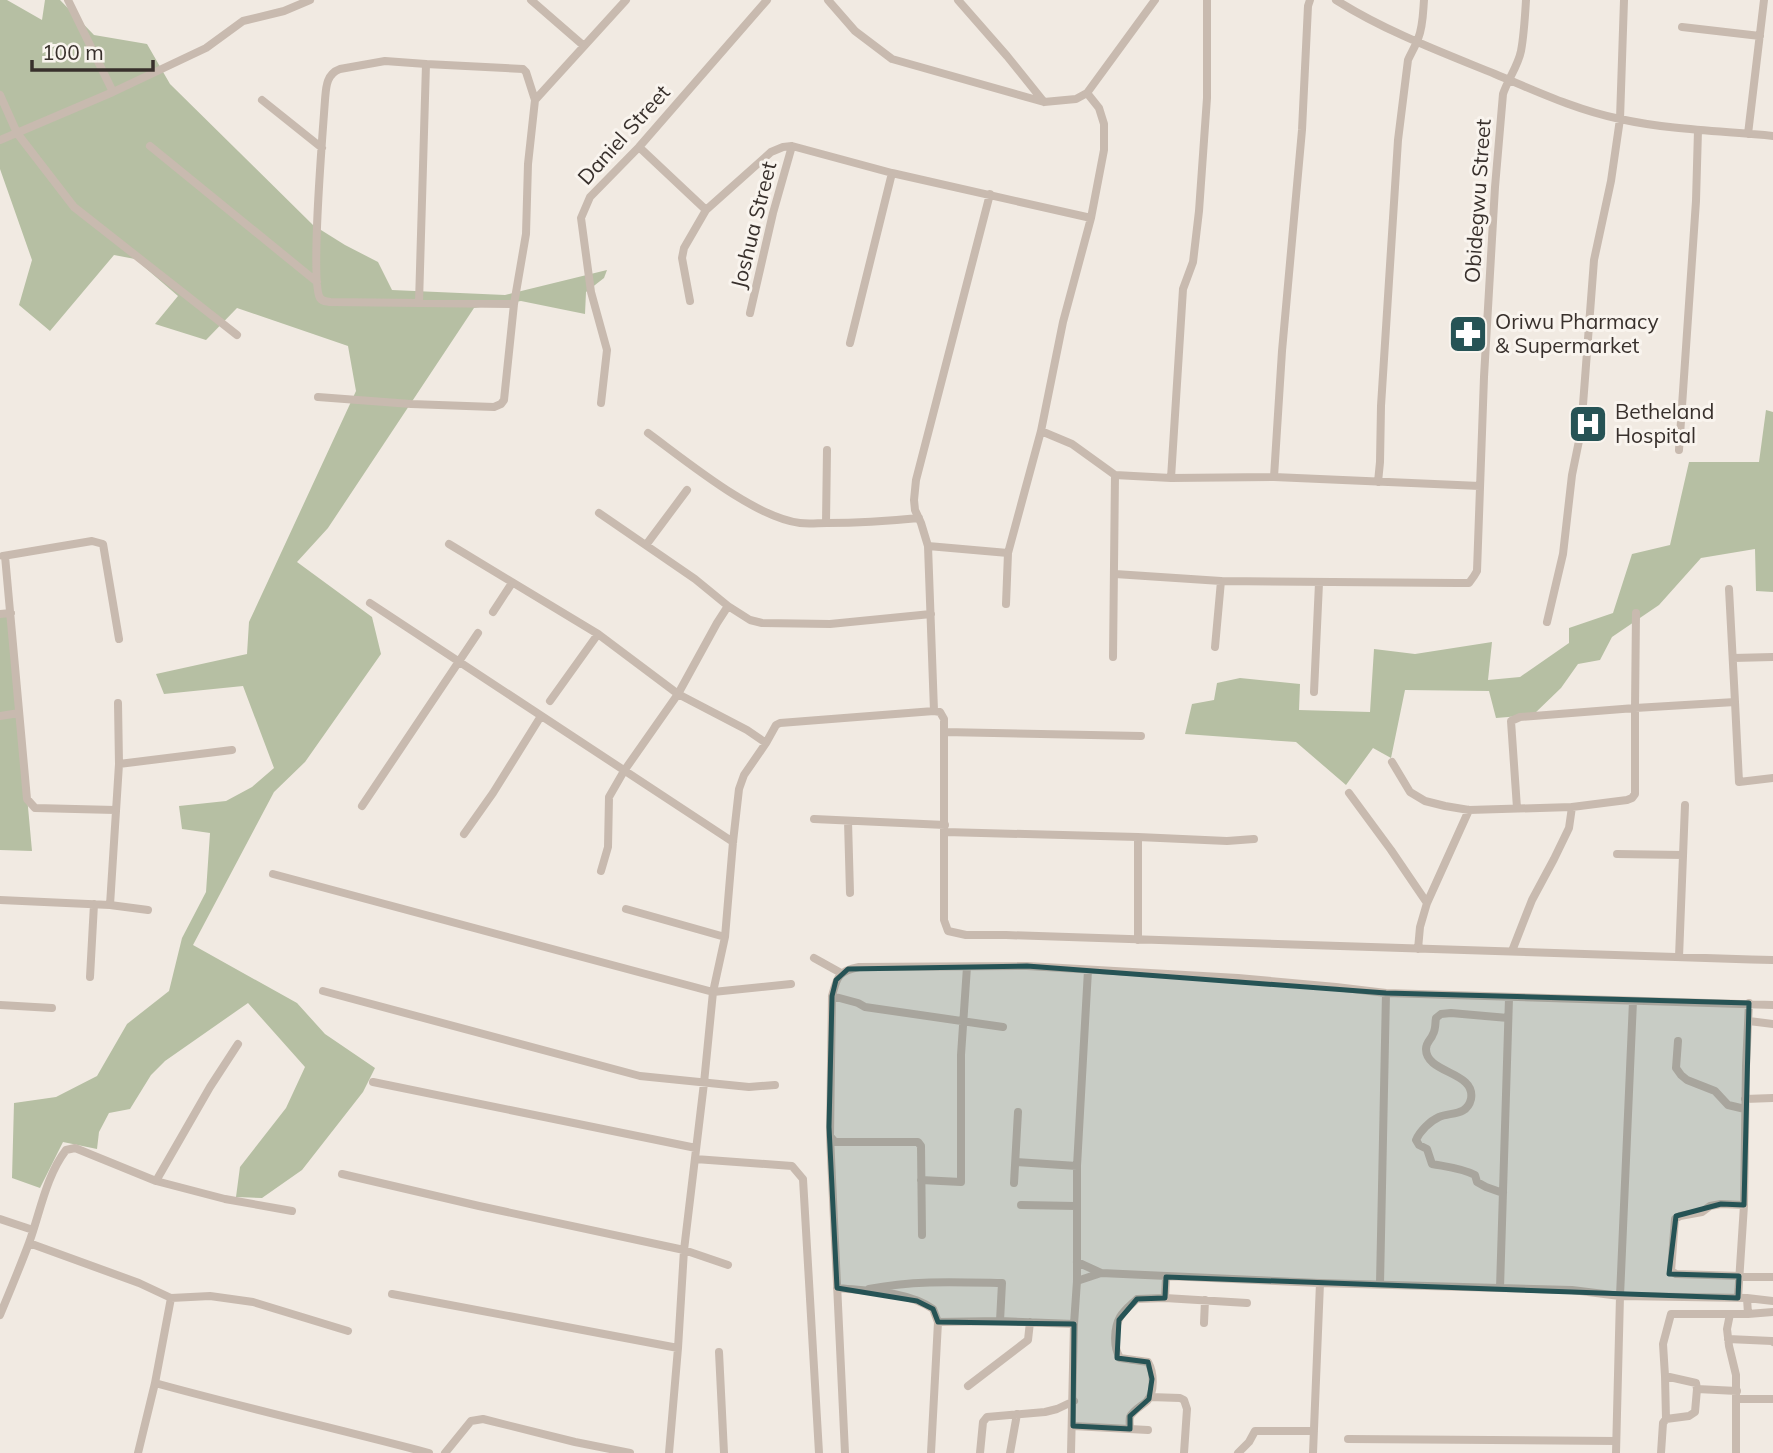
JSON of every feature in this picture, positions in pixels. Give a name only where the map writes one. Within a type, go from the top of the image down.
[{"type":"street","points":[[69,0],[113,92]]},
{"type":"street","points":[[281,0],[284,11]]},
{"type":"street","points":[[0,140],[113,92],[206,48],[243,21],[284,11],[310,0]]},
{"type":"street","points":[[531,0],[584,46]]},
{"type":"street","points":[[535,100],[626,0]]},
{"type":"street","name":"Daniel Street","points":[[601,402],[607,350],[592,292],[580,218],[590,197],[639,147],[767,0]]},
{"type":"street","points":[[828,0],[855,31],[892,59],[1044,102],[1071,100],[1087,93],[1155,0]]},
{"type":"street","points":[[958,0],[1044,102]]},
{"type":"street","points":[[1171,478],[1183,289],[1193,262],[1199,211],[1207,98],[1206,0]]},
{"type":"street","points":[[1274,477],[1310,0]]},
{"type":"street","points":[[1336,0],[1354,12],[1417,42],[1576,108],[1620,120],[1773,136]]},
{"type":"street","points":[[1378,482],[1402,94],[1408,60],[1422,26],[1424,0]]},
{"type":"street","name":"Obidegwu Street","points":[[1319,583],[1469,583],[1475,576],[1481,424],[1503,94],[1521,52],[1525,0]]},
{"type":"street","points":[[1547,622],[1563,554],[1572,475],[1581,431],[1594,260],[1611,181],[1620,120],[1624,0]]},
{"type":"street","points":[[1748,134],[1764,0]]},
{"type":"street","points":[[1682,27],[1760,36]]},
{"type":"street","points":[[318,397],[498,407],[504,400],[514,304],[526,234],[528,164],[535,100],[523,69],[385,61],[334,71],[326,87],[322,148],[317,234],[317,282],[320,298],[326,302],[514,304]]},
{"type":"street","points":[[419,303],[426,64]]},
{"type":"street","points":[[1006,604],[1008,553],[1041,431],[1063,322],[1091,218],[1104,150],[1104,124],[1099,108],[1087,93]]},
{"type":"street","points":[[0,95],[17,133],[74,207],[237,335]]},
{"type":"street","points":[[262,100],[322,148]]},
{"type":"street","points":[[1679,450],[1699,130]]},
{"type":"street","points":[[150,146],[317,282]]},
{"type":"street","points":[[690,300],[682,258],[684,248],[706,210],[771,152],[783,147],[792,146],[892,173],[1091,218]]},
{"type":"street","name":"Joshua Street","points":[[750,313],[792,146]]},
{"type":"street","points":[[639,147],[706,210]]},
{"type":"street","points":[[850,343],[892,173]]},
{"type":"street","points":[[934,711],[928,546],[915,509],[916,480],[990,194]]},
{"type":"street","points":[[1041,431],[1072,443],[1115,475],[1171,478],[1274,477],[1480,486]]},
{"type":"street","points":[[648,433],[718,484],[761,510],[783,519],[800,523],[825,523],[919,518]]},
{"type":"street","points":[[825,523],[827,450]]},
{"type":"street","points":[[1113,657],[1115,475]]},
{"type":"street","points":[[646,545],[687,490]]},
{"type":"street","points":[[599,513],[750,620],[762,623],[830,624],[931,614]]},
{"type":"street","points":[[115,810],[35,808],[27,799],[11,613],[3,556],[92,541],[103,544],[119,639]]},
{"type":"street","points":[[449,544],[598,634],[678,694],[747,730],[766,743]]},
{"type":"street","points":[[928,546],[1008,553]]},
{"type":"street","points":[[1115,574],[1221,581],[1319,583],[1314,692]]},
{"type":"street","points":[[1215,647],[1221,581]]},
{"type":"street","points":[[493,612],[512,583]]},
{"type":"street","points":[[1729,589],[1739,782],[1773,778]]},
{"type":"street","points":[[370,603],[733,842]]},
{"type":"street","points":[[601,871],[608,847],[609,797],[678,694],[728,606]]},
{"type":"street","points":[[0,614],[11,613]]},
{"type":"street","points":[[1392,762],[1410,792],[1425,801],[1469,810],[1572,807],[1632,798],[1635,794],[1636,613]]},
{"type":"street","points":[[362,806],[478,633]]},
{"type":"street","points":[[550,701],[598,634]]},
{"type":"street","points":[[1732,658],[1773,657]]},
{"type":"street","points":[[1517,808],[1511,720],[1520,717],[1735,702]]},
{"type":"street","points":[[110,905],[118,764],[118,703]]},
{"type":"street","points":[[669,1453],[684,1250],[713,992],[725,937],[739,789],[744,775],[776,725],[780,723],[940,712],[944,719],[944,920],[948,931],[967,935],[1773,960]]},
{"type":"street","points":[[0,716],[19,713]]},
{"type":"street","points":[[464,834],[541,716]]},
{"type":"street","points":[[944,732],[1141,736]]},
{"type":"street","points":[[118,764],[232,750]]},
{"type":"street","points":[[1349,793],[1427,903]]},
{"type":"street","points":[[1679,957],[1685,805]]},
{"type":"street","points":[[1512,951],[1532,900],[1569,828],[1572,807]]},
{"type":"street","points":[[1418,949],[1420,927],[1427,903],[1469,810]]},
{"type":"street","points":[[814,819],[1138,837],[1227,841],[1254,839]]},
{"type":"street","points":[[848,821],[850,894]]},
{"type":"street","points":[[1138,837],[1138,940]]},
{"type":"street","points":[[1617,854],[1684,855]]},
{"type":"street","points":[[273,874],[713,992],[791,984]]},
{"type":"street","points":[[0,900],[110,905],[148,910]]},
{"type":"street","points":[[90,977],[94,904]]},
{"type":"street","points":[[626,909],[725,937]]},
{"type":"street","points":[[814,958],[841,973]]},
{"type":"street","points":[[921,1180],[961,1182],[962,1020],[967,967]]},
{"type":"street","points":[[845,1453],[830,1136],[832,996],[836,980],[848,969],[1027,967],[1238,978],[1386,993],[1773,1004]]},
{"type":"street","points":[[1072,1453],[1077,1166],[1088,970]]},
{"type":"street","points":[[323,991],[640,1076],[749,1087],[775,1085]]},
{"type":"street","points":[[1380,1284],[1386,993]]},
{"type":"street","points":[[832,996],[865,1007],[1003,1027]]},
{"type":"street","points":[[1500,1289],[1508,998]]},
{"type":"street","points":[[1616,1453],[1633,1001]]},
{"type":"street","points":[[1748,1314],[1739,1276],[1744,1205],[1749,1003]]},
{"type":"street","points":[[0,1005],[52,1008]]},
{"type":"street","points":[[1503,1193],[1481,1185],[1472,1173],[1432,1164],[1427,1149],[1416,1140],[1419,1133],[1437,1117],[1463,1111],[1471,1100],[1468,1086],[1433,1062],[1427,1054],[1427,1045],[1433,1036],[1436,1018],[1441,1014],[1451,1013],[1508,1018]]},
{"type":"street","points":[[1749,1021],[1773,1024]]},
{"type":"street","points":[[1678,1041],[1676,1068],[1681,1075],[1715,1091],[1728,1105],[1773,1098]]},
{"type":"street","points":[[156,1181],[210,1087],[239,1044]]},
{"type":"street","points":[[373,1082],[696,1148]]},
{"type":"street","points":[[1014,1183],[1018,1112]]},
{"type":"street","points":[[830,1136],[835,1142],[918,1142],[921,1146],[922,1235]]},
{"type":"street","points":[[0,1315],[57,1165],[70,1148],[156,1181],[225,1199],[292,1211]]},
{"type":"street","points":[[695,1159],[792,1166],[803,1179],[819,1453]]},
{"type":"street","points":[[1016,1162],[1077,1166]]},
{"type":"street","points":[[341,1174],[684,1250],[728,1265]]},
{"type":"street","points":[[1021,1205],[1076,1206]]},
{"type":"street","points":[[1744,1205],[1710,1206],[1702,1212],[1675,1219],[1671,1271],[1676,1275],[1773,1278]]},
{"type":"street","points":[[0,1219],[33,1230]]},
{"type":"street","points":[[29,1243],[139,1283],[171,1298],[210,1296],[253,1302],[348,1331]]},
{"type":"street","points":[[1077,1262],[1101,1273],[1166,1277],[1572,1290],[1620,1296],[1773,1301]]},
{"type":"street","points":[[1077,1282],[1101,1273]]},
{"type":"street","points":[[1165,1298],[1166,1277]]},
{"type":"street","points":[[861,1290],[928,1282],[1002,1283],[1000,1321]]},
{"type":"street","points":[[1313,1453],[1320,1283]]},
{"type":"street","points":[[837,1288],[902,1297],[933,1309],[938,1322],[931,1453]]},
{"type":"street","points":[[392,1294],[678,1348]]},
{"type":"street","points":[[138,1453],[171,1298]]},
{"type":"street","points":[[1130,1429],[1130,1416],[1150,1397],[1152,1379],[1148,1362],[1120,1358],[1117,1354],[1115,1338],[1121,1316],[1137,1299],[1247,1303]]},
{"type":"street","points":[[1204,1323],[1205,1300]]},
{"type":"street","points":[[1661,1453],[1662,1428],[1666,1419],[1663,1344],[1671,1314],[1773,1312]]},
{"type":"street","points":[[1730,1314],[1727,1329],[1736,1375],[1736,1453]]},
{"type":"street","points":[[938,1322],[1074,1324]]},
{"type":"street","points":[[968,1387],[1028,1340],[1030,1322]]},
{"type":"street","points":[[1728,1339],[1773,1342]]},
{"type":"street","points":[[719,1352],[724,1453]]},
{"type":"street","points":[[1665,1376],[1696,1383],[1698,1389],[1695,1412],[1689,1416],[1666,1419]]},
{"type":"street","points":[[155,1383],[429,1453]]},
{"type":"street","points":[[1698,1389],[1773,1399]]},
{"type":"street","points":[[1150,1397],[1184,1400],[1187,1409],[1184,1453]]},
{"type":"street","points":[[980,1453],[983,1422],[987,1417],[1045,1412],[1074,1401]]},
{"type":"street","points":[[1010,1453],[1017,1414]]},
{"type":"street","points":[[445,1453],[471,1420],[483,1419],[630,1453]]},
{"type":"street","points":[[1073,1426],[1147,1430]]},
{"type":"street","points":[[1238,1453],[1255,1431],[1314,1431]]},
{"type":"street","points":[[1348,1439],[1616,1441]]},
{"type":"highlighted area","points":[[1027,966],[1386,993],[1749,1003],[1744,1205],[1721,1204],[1676,1216],[1669,1274],[1739,1276],[1738,1298],[1166,1277],[1165,1298],[1137,1299],[1119,1320],[1117,1358],[1148,1362],[1152,1379],[1149,1399],[1130,1416],[1130,1429],[1073,1426],[1074,1324],[938,1322],[933,1309],[917,1301],[837,1288],[829,1127],[832,996],[836,980],[848,969]]},
{"type":"green space","points":[[0,0],[7,0],[42,20],[45,0],[60,0],[94,35],[147,44],[170,84],[313,225],[378,262],[392,290],[505,295],[607,270],[604,278],[586,292],[585,314],[521,301],[474,308],[328,528],[297,562],[372,617],[381,654],[305,762],[274,792],[193,945],[297,1003],[325,1034],[375,1068],[363,1092],[302,1170],[262,1198],[236,1197],[240,1167],[286,1108],[305,1067],[248,1003],[165,1061],[151,1075],[130,1109],[109,1113],[99,1132],[97,1149],[63,1142],[40,1188],[12,1178],[14,1103],[56,1097],[97,1076],[127,1024],[169,991],[182,938],[206,892],[210,833],[182,829],[179,806],[226,801],[252,787],[274,768],[243,686],[164,694],[156,674],[247,654],[249,622],[356,391],[348,346],[237,308],[206,340],[155,324],[178,296],[135,259],[114,255],[50,331],[19,305],[32,260],[0,169]]},
{"type":"green space","points":[[1766,410],[1773,412],[1773,592],[1756,591],[1755,549],[1701,558],[1659,605],[1612,637],[1600,660],[1578,664],[1561,688],[1533,715],[1496,718],[1489,691],[1405,690],[1391,758],[1373,748],[1346,785],[1296,742],[1185,734],[1192,704],[1214,700],[1217,683],[1240,678],[1300,684],[1299,710],[1370,712],[1374,649],[1415,654],[1492,642],[1488,680],[1520,677],[1569,643],[1569,628],[1613,613],[1632,554],[1670,545],[1689,462],[1759,462]]},
{"type":"green space","points":[[10,610],[32,851],[0,850],[0,612]]},
{"type":"place","name":"Oriwu Pharmacy & Supermarket","points":[[1468,334]]},
{"type":"place","name":"Betheland Hospital","points":[[1588,424]]}]
